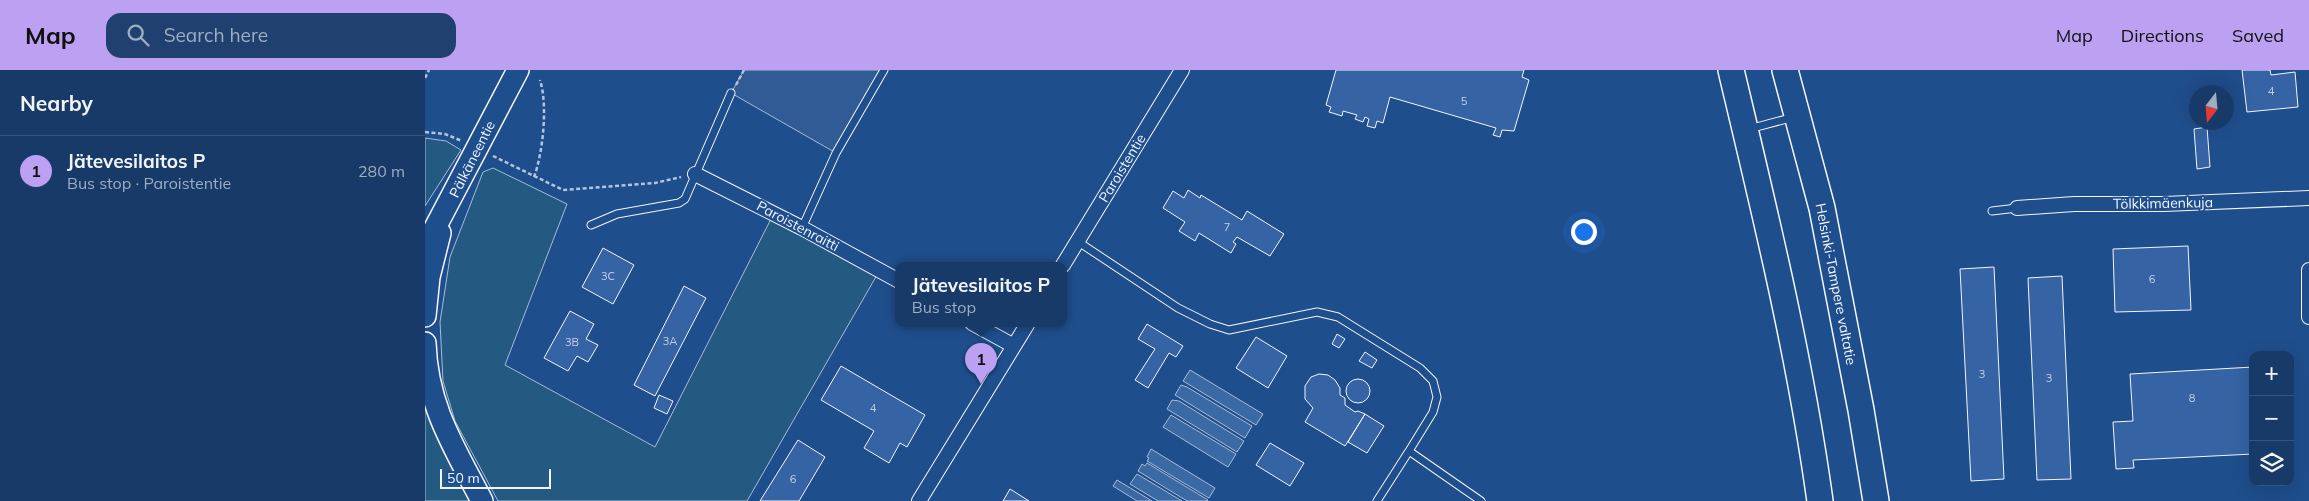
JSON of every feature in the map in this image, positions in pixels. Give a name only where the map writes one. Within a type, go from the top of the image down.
[{"type":"highway","points":[[1731,70],[1809,421],[1821,501]]},
{"type":"highway","name":"Helsinki-Tampere valtatie","points":[[1785,70],[1822,208],[1861,410],[1876,501]]},
{"type":"main road","name":"Pälkäneentie","points":[[425,248],[518,70]]},
{"type":"main road","points":[[425,316],[429,277],[450,201]]},
{"type":"main road","points":[[425,343],[433,400],[448,437],[482,501]]},
{"type":"street","name":"Paroistentie","points":[[1065,262],[1182,70]]},
{"type":"street","name":"Paroistenraitti","points":[[695,174],[803,228],[895,279]]},
{"type":"street","name":"Tölkkimäenkuja","points":[[2017,208],[2074,204],[2163,204],[2309,198]]},
{"type":"street","points":[[2309,270],[2309,317]]},
{"type":"street","points":[[980,327],[1014,346]]},
{"type":"street","points":[[919,501],[1026,327]]},
{"type":"lane","points":[[803,228],[836,153],[884,70]]},
{"type":"lane","points":[[591,225],[617,214],[679,203],[685,199],[731,93]]},
{"type":"lane","points":[[1745,130],[1797,116]]},
{"type":"lane","points":[[1992,211],[2017,208]]},
{"type":"lane","points":[[1077,241],[1178,308],[1210,324],[1229,330],[1317,312],[1337,317],[1420,368],[1433,381],[1437,397],[1433,412],[1377,501]]},
{"type":"lane","points":[[1409,451],[1481,501]]},
{"type":"path","points":[[425,78],[429,70]]},
{"type":"path","points":[[731,93],[744,70]]},
{"type":"path","points":[[534,177],[542,138],[544,94],[540,80]]},
{"type":"path","points":[[425,132],[445,134],[464,142]]},
{"type":"path","points":[[491,156],[563,190],[655,183],[695,174]]},
{"type":"shaded area","points":[[744,70],[884,70],[836,153],[731,93]]},
{"type":"shaded area","points":[[425,138],[446,141],[461,150],[425,206]]},
{"type":"shaded area","points":[[493,168],[567,204],[505,365],[655,447],[771,219],[877,275],[747,501],[498,501],[455,421],[443,381],[440,322],[450,257],[483,172]]},
{"type":"shaded area","points":[[1190,370],[1263,414],[1256,425],[1183,381]]},
{"type":"shaded area","points":[[1181,385],[1252,426],[1245,438],[1175,395]]},
{"type":"shaded area","points":[[425,398],[472,501],[425,501]]},
{"type":"shaded area","points":[[1172,400],[1179,401],[1244,441],[1237,452],[1167,409]]},
{"type":"shaded area","points":[[1171,415],[1236,454],[1228,467],[1163,427]]},
{"type":"shaded area","points":[[1151,449],[1215,488],[1209,498],[1147,461]]},
{"type":"shaded area","points":[[1147,463],[1208,500],[1187,501],[1138,471],[1142,464],[1145,466]]},
{"type":"shaded area","points":[[1137,474],[1182,501],[1158,501],[1130,484]]},
{"type":"shaded area","points":[[1117,480],[1152,501],[1137,501],[1113,486]]},
{"type":"building","points":[[1336,70],[1524,70],[1522,77],[1529,80],[1514,131],[1502,130],[1500,137],[1493,135],[1496,128],[1390,97],[1383,123],[1377,121],[1375,128],[1367,126],[1369,119],[1365,117],[1363,122],[1355,119],[1357,115],[1343,111],[1342,116],[1329,112],[1331,107],[1326,105]]},
{"type":"building","points":[[2242,70],[2270,70],[2271,75],[2295,72],[2298,107],[2247,112]]},
{"type":"building","points":[[2194,130],[2207,130],[2210,167],[2197,169]]},
{"type":"building","points":[[1188,190],[1200,198],[1201,195],[1242,220],[1247,211],[1284,234],[1270,256],[1237,237],[1233,242],[1236,244],[1231,253],[1199,233],[1195,241],[1179,231],[1185,222],[1163,208],[1173,191],[1184,198]]},
{"type":"building","points":[[2188,246],[2191,310],[2115,312],[2113,249]]},
{"type":"building","points":[[603,248],[634,265],[613,304],[582,287]]},
{"type":"building","points":[[1994,267],[2004,479],[1971,481],[1960,269]]},
{"type":"building","points":[[2062,276],[2071,479],[2037,480],[2028,278]]},
{"type":"building","points":[[684,286],[706,298],[655,396],[634,385]]},
{"type":"building","points":[[570,311],[594,324],[586,339],[598,345],[588,362],[577,356],[568,371],[544,358]]},
{"type":"building","points":[[1147,324],[1183,346],[1176,357],[1169,353],[1148,388],[1135,380],[1155,349],[1138,339]]},
{"type":"building","points":[[1337,334],[1345,339],[1339,348],[1332,344]]},
{"type":"building","points":[[1256,337],[1287,356],[1268,388],[1236,368]]},
{"type":"building","points":[[1365,352],[1377,360],[1372,368],[1359,361]]},
{"type":"building","points":[[841,366],[925,415],[907,447],[900,443],[889,463],[864,448],[874,431],[821,400]]},
{"type":"building","points":[[2249,367],[2249,454],[2133,460],[2134,468],[2116,469],[2113,422],[2133,421],[2130,374]]},
{"type":"building","points":[[1319,374],[1328,375],[1335,380],[1340,388],[1340,395],[1345,398],[1345,405],[1355,412],[1358,411],[1365,414],[1345,446],[1305,422],[1313,408],[1305,399],[1305,386],[1311,377]]},
{"type":"building","points":[[1358,379],[1363,380],[1369,386],[1369,396],[1363,402],[1358,403],[1353,402],[1347,396],[1346,391],[1347,386],[1353,380]]},
{"type":"building","points":[[659,395],[673,401],[667,414],[654,408]]},
{"type":"building","points":[[1365,414],[1384,426],[1367,453],[1348,442]]},
{"type":"building","points":[[798,440],[825,457],[799,501],[760,501]]},
{"type":"building","points":[[1270,443],[1304,463],[1290,486],[1256,465]]},
{"type":"building","points":[[1010,489],[1029,501],[1003,501]]},
{"type":"place","name":"Jätevesilaitos P","points":[[981,384]]}]
